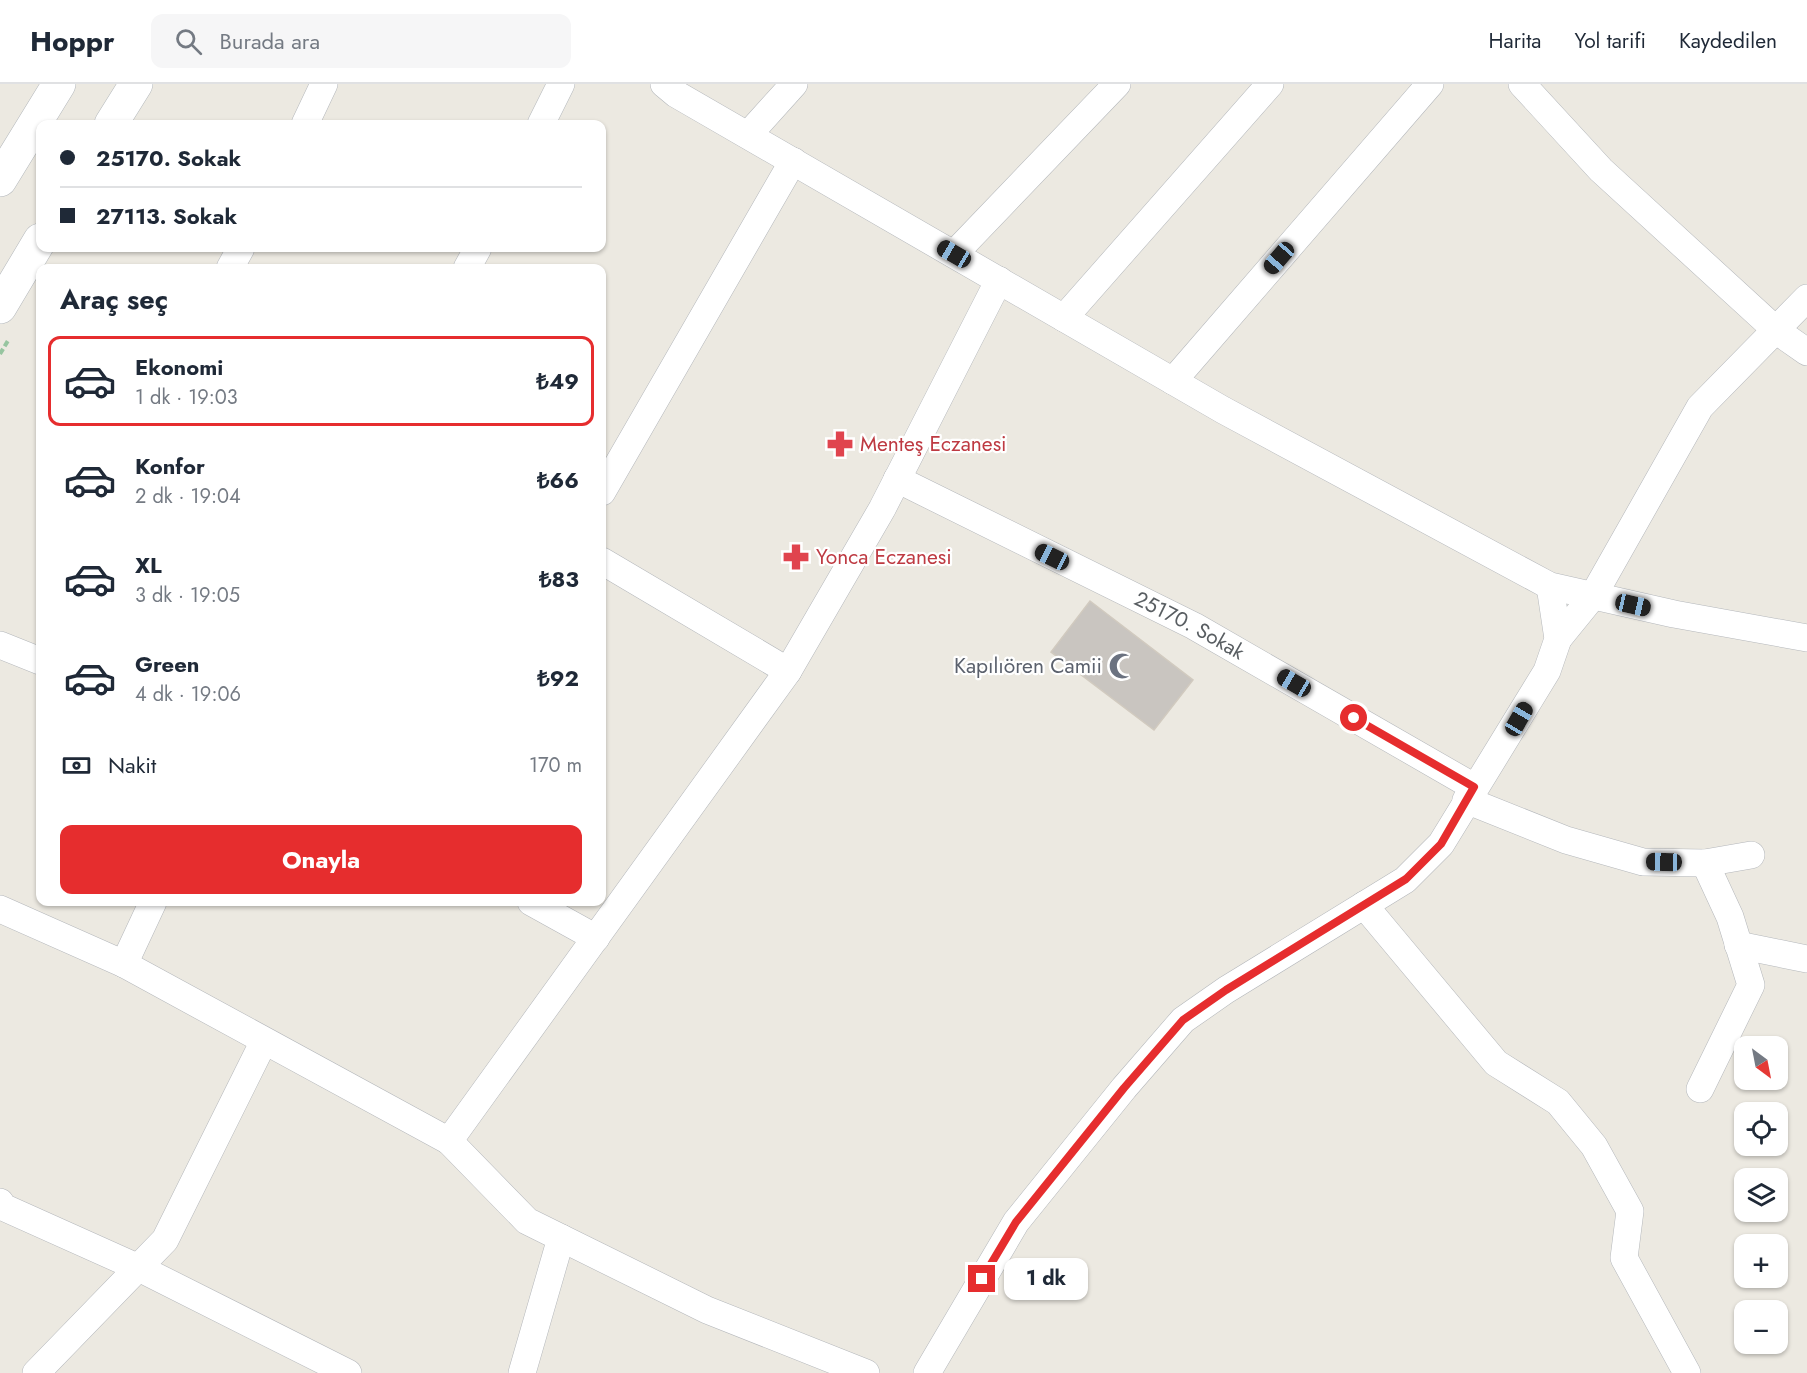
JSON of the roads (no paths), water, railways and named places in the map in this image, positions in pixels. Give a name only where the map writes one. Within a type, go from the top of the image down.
[{"type":"main road","points":[[37,120],[59,84]]},
{"type":"main road","points":[[114,120],[136,84]]},
{"type":"main road","points":[[0,180],[36,121]]},
{"type":"main road","points":[[0,307],[36,247]]},
{"type":"street","points":[[306,120],[324,84]]},
{"type":"street","points":[[542,120],[561,84]]},
{"type":"street","points":[[664,84],[1223,410],[1550,586],[1674,614],[1807,638]]},
{"type":"street","points":[[748,135],[794,84]]},
{"type":"street","points":[[954,254],[1117,84]]},
{"type":"street","points":[[1064,318],[1270,84]]},
{"type":"street","points":[[1173,381],[1430,84]]},
{"type":"street","points":[[1522,84],[1601,170],[1777,331],[1807,352]]},
{"type":"street","points":[[606,485],[793,161]]},
{"type":"street","points":[[449,1141],[788,670],[882,509],[999,280]]},
{"type":"street","points":[[927,1373],[1016,1222],[1124,1088],[1183,1020],[1226,990],[1406,879],[1441,844],[1547,671],[1558,639],[1593,596],[1700,407],[1807,298]]},
{"type":"street","name":"25170. Sokak","points":[[897,479],[1194,626],[1470,794],[1566,840],[1643,862],[1705,863],[1751,855]]},
{"type":"street","points":[[606,563],[788,670]]},
{"type":"street","points":[[1550,586],[1558,639]]},
{"type":"street","points":[[0,645],[36,659]]},
{"type":"street","points":[[1700,1089],[1751,985],[1730,917],[1705,863]]},
{"type":"street","points":[[1365,905],[1496,1063],[1558,1102],[1594,1146],[1630,1211],[1624,1258],[1687,1373]]},
{"type":"street","points":[[124,964],[151,906]]},
{"type":"street","points":[[538,906],[596,938]]},
{"type":"street","points":[[0,909],[124,964],[449,1141],[527,1221],[707,1310],[866,1373]]},
{"type":"street","points":[[1738,945],[1807,959]]},
{"type":"street","points":[[36,1373],[165,1240],[264,1041]]},
{"type":"street","points":[[1,1206],[139,1268],[348,1373]]},
{"type":"street","points":[[522,1373],[561,1238]]},
{"type":"place","name":"Menteş Eczanesi","points":[[840,444]]},
{"type":"place","name":"Yonca Eczanesi","points":[[796,557]]},
{"type":"place","name":"Kapılıören Camii","points":[[1122,666]]}]
